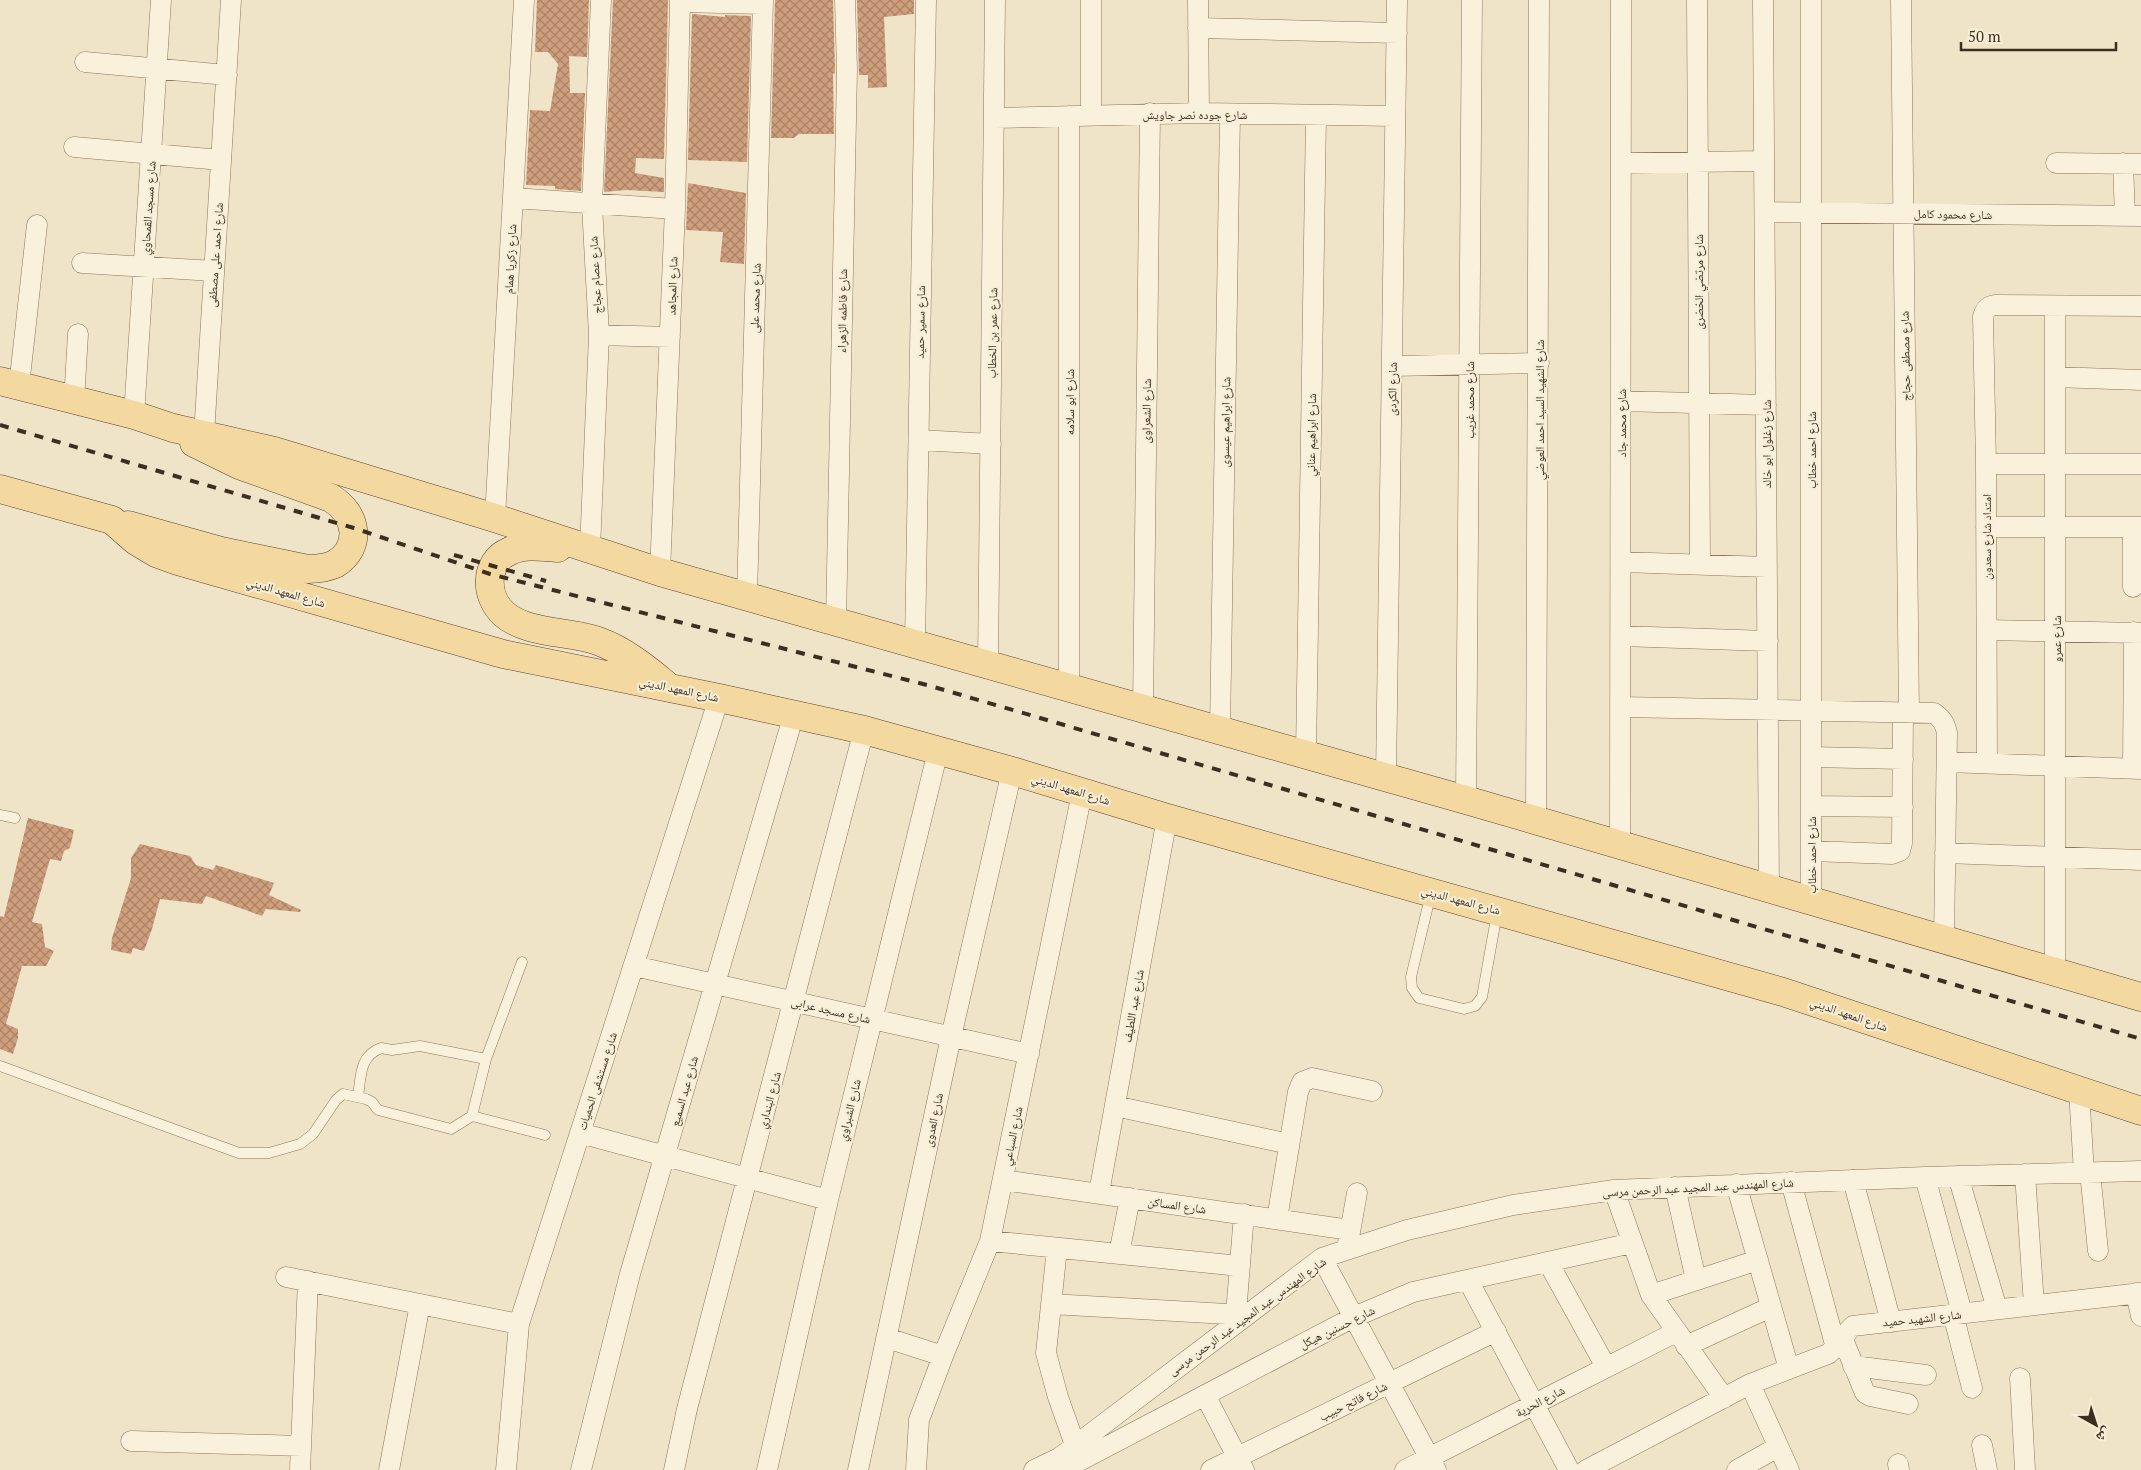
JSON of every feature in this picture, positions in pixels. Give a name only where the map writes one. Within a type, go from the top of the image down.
[{"type":"main road","points":[[10,383],[134,415],[173,428],[274,451],[496,518],[660,572],[1306,754],[2141,997]]},
{"type":"main road","points":[[112,520],[221,551],[308,569],[322,568],[335,564],[346,554],[352,542],[354,528],[350,515],[342,505],[331,498],[239,466],[216,455],[173,428]]},
{"type":"main road","name":"شارع المعهد الديني","points":[[0,489],[112,520],[136,541],[178,561],[503,654],[668,687],[864,730],[1012,771],[1168,818],[1783,992],[2141,1111]]},
{"type":"main road","points":[[590,550],[524,546],[507,552],[495,562],[490,574],[490,588],[495,604],[511,620],[598,641],[623,653],[647,669],[668,687]]},
{"type":"street","name":"شارع مسجد القمحاوي","points":[[134,415],[161,0]]},
{"type":"street","name":"شارع احمد على مصطفى","points":[[204,435],[231,0]]},
{"type":"street","name":"شارع زكريا همام","points":[[496,518],[524,0]]},
{"type":"street","name":"شارع عصام عجاج","points":[[590,550],[599,335],[592,205],[601,0]]},
{"type":"street","name":"شارع فاطمه الزهراء","points":[[836,622],[847,69],[845,0]]},
{"type":"street","name":"شارع سمير حميد","points":[[915,644],[926,0]]},
{"type":"street","name":"شارع عمر بن الخطاب","points":[[988,665],[995,0]]},
{"type":"street","points":[[1091,0],[1091,115]]},
{"type":"street","points":[[1198,0],[1199,113]]},
{"type":"street","name":"شارع الكردى","points":[[1386,777],[1397,0]]},
{"type":"street","name":"شارع محمد غريب","points":[[1466,800],[1472,0]]},
{"type":"street","name":"شارع الشهيد السيد احمد العوضي","points":[[1536,821],[1539,0]]},
{"type":"street","name":"شارع محمد جاد","points":[[1620,845],[1622,562],[1621,0]]},
{"type":"street","name":"شارع مرتضي الخضرى","points":[[1696,0],[1700,565]]},
{"type":"street","name":"شارع زغلول ابو خالد","points":[[1763,0],[1769,888]]},
{"type":"street","name":"شارع احمد خطاب","points":[[1811,0],[1811,901]]},
{"type":"street","name":"شارع مصطفى حجاج","points":[[1811,851],[1896,854],[1902,848],[1903,759],[1906,712],[1901,0]]},
{"type":"street","points":[[680,1],[763,2]]},
{"type":"street","name":"شارع المجاهد","points":[[660,572],[675,209],[680,1]]},
{"type":"street","name":"شارع محمد على","points":[[747,596],[763,2]]},
{"type":"street","points":[[1198,28],[1397,34]]},
{"type":"street","points":[[85,62],[227,74]]},
{"type":"street","name":"شارع جوده نصر جاويش","points":[[995,118],[1150,113],[1396,116]]},
{"type":"street","name":"شارع الشعراوى","points":[[1143,709],[1150,113]]},
{"type":"street","name":"شارع ابراهيم عيسوى","points":[[1220,730],[1230,114]]},
{"type":"street","name":"شارع ابراهيم عناني","points":[[1306,754],[1316,115]]},
{"type":"street","name":"شارع ابو سلامه","points":[[1069,116],[1069,688]]},
{"type":"street","points":[[74,147],[221,160]]},
{"type":"street","points":[[1621,163],[1764,161]]},
{"type":"street","points":[[2056,162],[2132,163],[2133,216]]},
{"type":"street","points":[[513,198],[592,205],[675,209]]},
{"type":"street","name":"شارع محمود كامل","points":[[1765,212],[2133,216]]},
{"type":"street","points":[[10,383],[37,225]]},
{"type":"street","points":[[82,263],[214,271]]},
{"type":"street","name":"امتداد شارع سعدون","points":[[1987,763],[1986,464],[1983,317],[1987,308],[1996,305],[2055,307]]},
{"type":"street","points":[[2055,307],[2141,306]]},
{"type":"street","name":"شارع عمرو","points":[[2055,307],[2054,377],[2057,463],[2055,972]]},
{"type":"street","points":[[74,401],[78,334]]},
{"type":"street","points":[[599,335],[670,337]]},
{"type":"street","points":[[1392,366],[1539,363]]},
{"type":"street","points":[[2054,377],[2141,380]]},
{"type":"street","points":[[1621,401],[1766,404]]},
{"type":"street","points":[[919,440],[991,444]]},
{"type":"street","points":[[1986,464],[2141,464]]},
{"type":"street","points":[[1986,528],[2137,528],[2133,587]]},
{"type":"street","points":[[1622,562],[1767,567]]},
{"type":"street","points":[[1947,762],[2137,769],[2137,633],[1987,630]]},
{"type":"street","points":[[1621,636],[1768,641]]},
{"type":"street","name":"شارع مستشفى الحميات","points":[[506,1470],[519,1324],[719,698]]},
{"type":"street","points":[[1621,707],[1906,712],[1934,713],[1941,718],[1946,725],[1947,733],[1944,940]]},
{"type":"street","name":"شارع عبد السميع","points":[[581,1470],[630,1274],[794,714]]},
{"type":"street","name":"شارع البنداري","points":[[674,1470],[864,730]]},
{"type":"street","name":"شارع الشبراوي","points":[[766,1470],[828,1200],[938,752]]},
{"type":"street","points":[[1811,757],[1903,759]]},
{"type":"street","name":"شارع العدوى","points":[[858,1470],[951,1037],[1012,771]]},
{"type":"street","name":"شارع السباعي","points":[[916,1470],[919,1420],[942,1356],[990,1241],[1082,793]]},
{"type":"street","points":[[1811,806],[1903,807]]},
{"type":"street","name":"شارع عبد اللطيف","points":[[1099,1193],[1168,818]]},
{"type":"street","points":[[1945,854],[2141,860]]},
{"type":"street","name":"شارع مسجد عرابى","points":[[634,966],[1029,1054]]},
{"type":"street","points":[[1277,1219],[1298,1092],[1302,1082],[1312,1078],[1372,1091]]},
{"type":"street","points":[[2079,1091],[2087,1173],[2098,1252]]},
{"type":"street","points":[[1115,1106],[1289,1144]]},
{"type":"street","points":[[580,1133],[828,1200]]},
{"type":"street","name":"شارع المهندس عبد المجيد عبد الرحمن مرسى","points":[[1034,1470],[1062,1466],[1075,1445],[1241,1314],[1322,1258],[1407,1230],[1503,1208],[1614,1190],[1924,1177],[2141,1171]]},
{"type":"street","points":[[2025,1174],[2034,1305]]},
{"type":"street","points":[[1958,1176],[1997,1309]]},
{"type":"street","points":[[1924,1177],[1957,1314],[1972,1388]]},
{"type":"street","name":"شارع المساكن","points":[[1003,1180],[1350,1230]]},
{"type":"street","points":[[1854,1180],[1891,1322]]},
{"type":"street","points":[[1791,1182],[1839,1342],[1854,1366],[1865,1393],[1870,1396],[1908,1404]]},
{"type":"street","points":[[1736,1184],[1789,1369]]},
{"type":"street","points":[[1675,1187],[1696,1280]]},
{"type":"street","points":[[1614,1190],[1651,1295],[1724,1398]]},
{"type":"street","points":[[1346,1250],[1357,1193]]},
{"type":"street","points":[[1119,1254],[1130,1198]]},
{"type":"street","points":[[1051,1304],[1241,1314],[1240,1266],[1244,1214]]},
{"type":"street","points":[[990,1241],[1240,1266]]},
{"type":"street","name":"شارع حسنين هيكل","points":[[1062,1466],[1205,1395],[1354,1317],[1412,1292],[1632,1243]]},
{"type":"street","points":[[1056,1248],[1046,1353],[1058,1397],[1075,1445]]},
{"type":"street","points":[[1322,1258],[1432,1464]]},
{"type":"street","points":[[1651,1295],[1758,1260]]},
{"type":"street","points":[[1548,1262],[1606,1367]]},
{"type":"street","points":[[286,1277],[519,1324]]},
{"type":"street","points":[[1468,1280],[1569,1470]]},
{"type":"street","points":[[300,1470],[308,1281]]},
{"type":"street","points":[[2138,1293],[2141,1316]]},
{"type":"street","name":"شارع الشهيد حميد","points":[[1586,1470],[1750,1384],[1828,1354],[1853,1326],[2138,1293]]},
{"type":"street","points":[[389,1470],[420,1304]]},
{"type":"street","name":"شارع الحرية","points":[[1405,1470],[1432,1464],[1534,1404],[1606,1367],[1771,1307]]},
{"type":"street","name":"شارع فاتح حبيب","points":[[1211,1470],[1241,1464],[1389,1383],[1496,1332]]},
{"type":"street","points":[[886,1338],[942,1356]]},
{"type":"street","points":[[1854,1366],[1926,1375]]},
{"type":"street","points":[[2020,1378],[2026,1470]]},
{"type":"street","points":[[1750,1384],[1789,1470]]},
{"type":"street","points":[[1205,1395],[1241,1464]]},
{"type":"street","points":[[131,1440],[301,1446]]},
{"type":"street","points":[[1982,1445],[1987,1470]]},
{"type":"street","points":[[1737,1470],[1778,1446]]},
{"type":"lane","points":[[0,815],[15,818]]},
{"type":"lane","points":[[1431,892],[1411,976],[1412,988],[1418,998],[1464,1009],[1475,1006],[1482,996],[1498,910]]},
{"type":"lane","points":[[0,1066],[238,1153],[269,1153],[300,1144],[313,1134],[339,1096],[344,1094],[372,1102],[378,1110],[451,1129],[472,1116],[486,1059],[522,962]]},
{"type":"lane","points":[[358,1097],[362,1063],[372,1053],[382,1048],[392,1050],[420,1046],[486,1059]]},
{"type":"lane","points":[[472,1116],[545,1135]]},
{"type":"building","points":[[537,0],[589,0],[587,57],[569,56],[570,93],[585,93],[581,191],[555,189],[555,186],[526,185],[530,110],[550,111],[558,64],[548,52],[535,52]]},
{"type":"building","points":[[613,0],[668,0],[664,159],[636,158],[635,173],[664,178],[664,192],[626,190],[604,192]]},
{"type":"building","points":[[775,0],[833,0],[834,134],[799,134],[794,138],[771,138]]},
{"type":"building","points":[[857,0],[914,0],[914,14],[884,17],[887,87],[868,88],[868,75],[859,75]]},
{"type":"building","points":[[692,14],[725,17],[725,15],[751,16],[747,162],[688,160]]},
{"type":"building","points":[[688,183],[746,193],[744,264],[720,262],[723,232],[686,230]]},
{"type":"building","points":[[28,818],[74,830],[70,848],[64,851],[61,861],[50,859],[32,922],[42,924],[45,947],[54,951],[46,966],[22,966],[6,1024],[18,1029],[18,1038],[13,1054],[0,1049],[0,916],[4,917]]},
{"type":"building","points":[[140,844],[190,856],[196,865],[213,870],[216,865],[274,883],[269,895],[301,910],[300,912],[266,909],[262,916],[206,896],[202,904],[160,899],[144,951],[133,948],[131,954],[111,950],[112,938],[131,878],[131,858]]},
{"type":"railway","points":[[0,425],[354,528],[490,574],[927,685],[2141,1039]]},
{"type":"railway","points":[[454,555],[546,581]]}]
